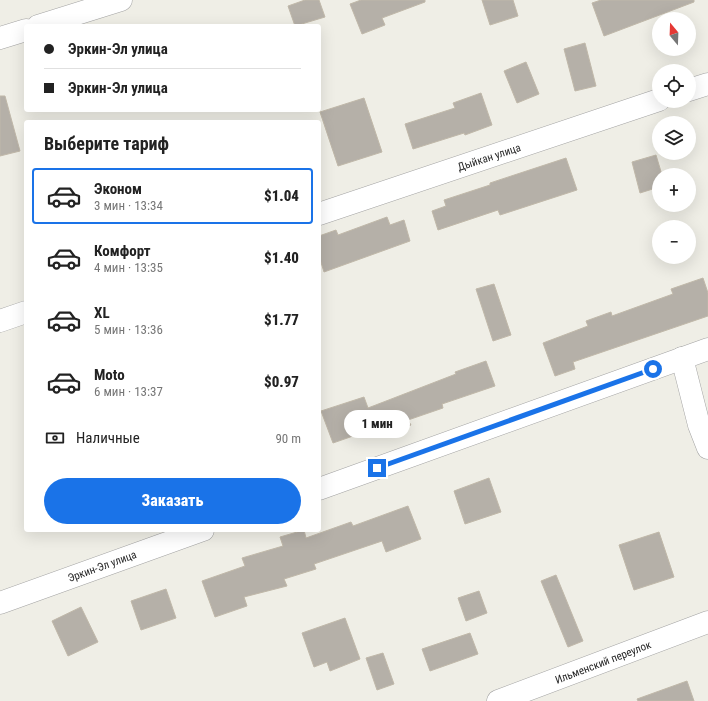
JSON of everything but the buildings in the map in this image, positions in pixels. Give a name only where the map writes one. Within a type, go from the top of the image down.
[{"type":"street","points":[[44,24],[121,0]]},
{"type":"street","points":[[0,38],[24,31]]},
{"type":"street","points":[[696,88],[708,84]]},
{"type":"street","name":"Дыйкан улица","points":[[321,213],[652,102]]},
{"type":"street","points":[[0,321],[24,313]]},
{"type":"street","points":[[321,487],[708,349]]},
{"type":"street","points":[[682,358],[699,425],[708,448]]},
{"type":"street","name":"Эркин-Эл улица","points":[[0,603],[197,532]]},
{"type":"street","name":"Ильменский переулок","points":[[498,701],[708,622]]},
{"type":"route","points":[[377,468],[653,369]]}]
